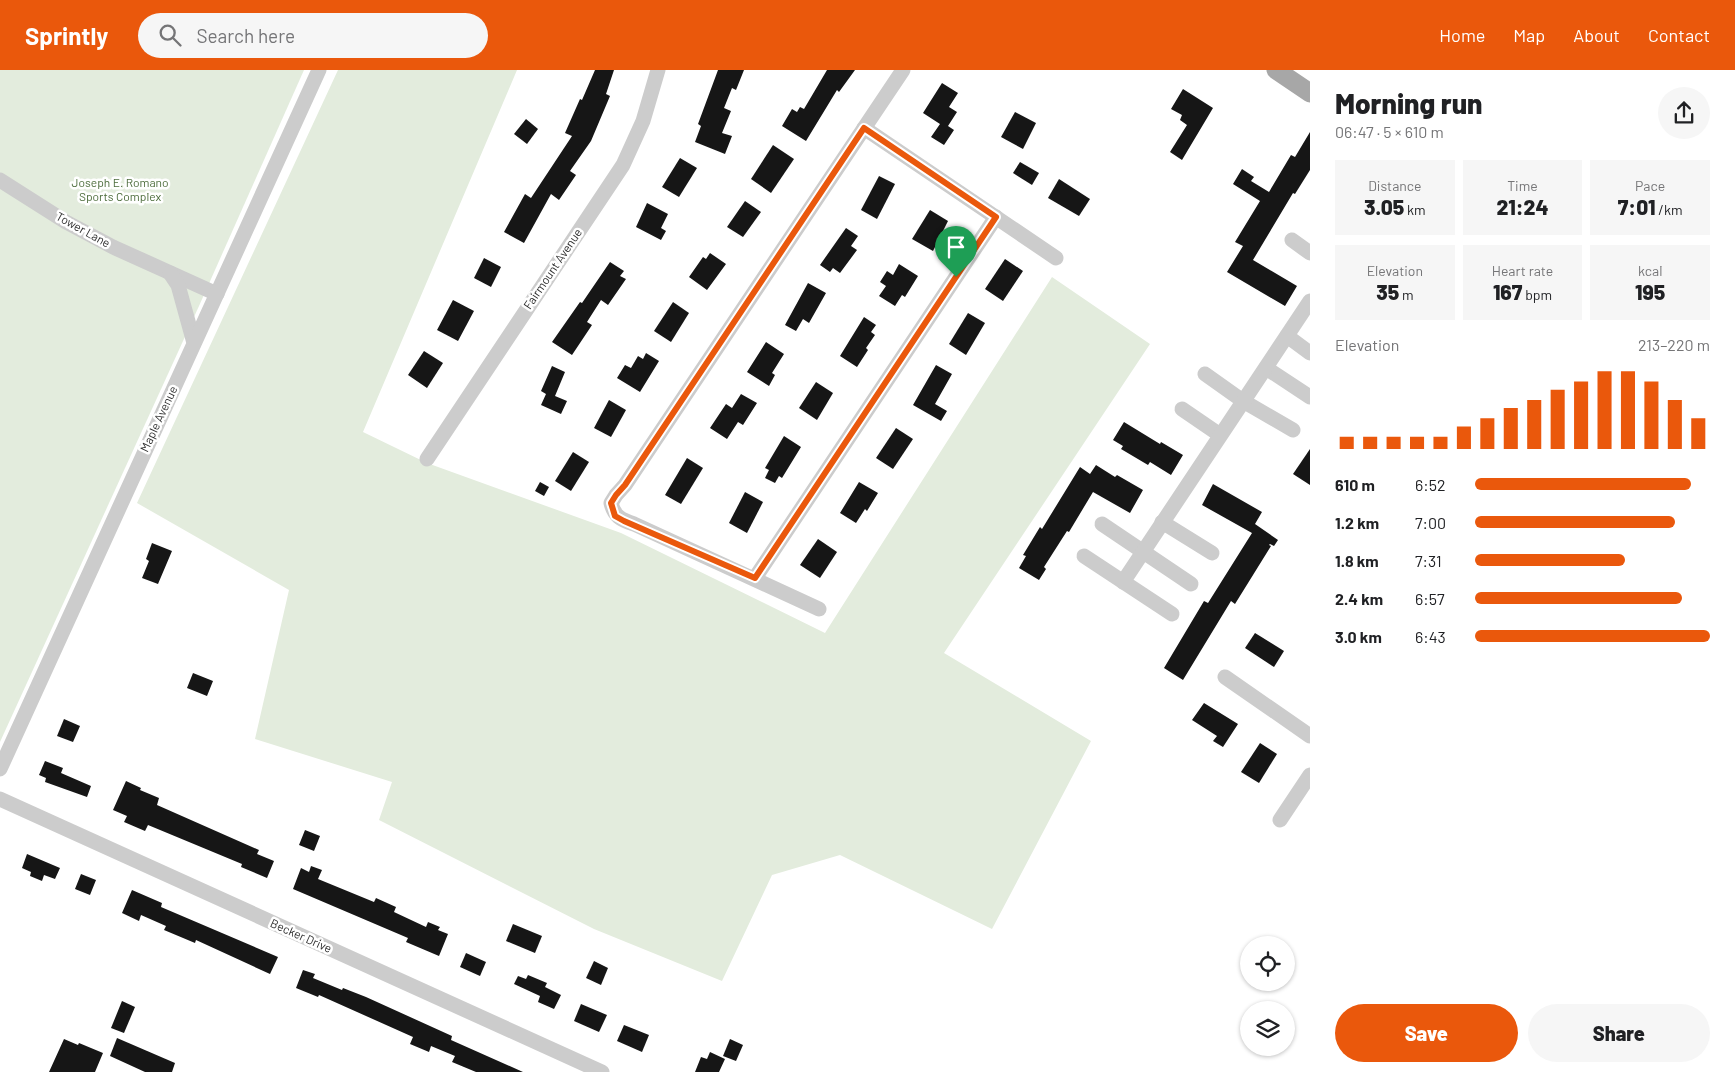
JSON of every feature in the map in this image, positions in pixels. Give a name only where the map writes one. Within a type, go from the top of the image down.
[{"type":"main road","points":[[1276,70],[1310,93]]},
{"type":"street","name":"Maple Avenue","points":[[0,769],[319,70]]},
{"type":"street","name":"Fairmount Avenue","points":[[427,459],[623,164],[643,121],[658,70]]},
{"type":"street","points":[[819,609],[755,578],[624,521],[615,516],[611,503],[625,485],[903,70]]},
{"type":"street","points":[[864,128],[1056,258]]},
{"type":"street","name":"Tower Lane","points":[[0,180],[66,222],[113,247],[217,294]]},
{"type":"street","points":[[755,578],[996,217]]},
{"type":"street","points":[[1292,240],[1310,253]]},
{"type":"street","points":[[170,272],[178,285],[194,343]]},
{"type":"street","points":[[1123,582],[1310,301]]},
{"type":"street","points":[[1287,336],[1310,352]]},
{"type":"street","points":[[1266,368],[1310,397]]},
{"type":"street","points":[[1205,374],[1243,401],[1293,430]]},
{"type":"street","points":[[1182,409],[1220,435]]},
{"type":"street","points":[[1162,522],[1212,553]]},
{"type":"street","points":[[1102,524],[1191,584]]},
{"type":"street","points":[[1084,556],[1172,614]]},
{"type":"street","points":[[1225,677],[1310,736]]},
{"type":"street","points":[[1280,820],[1310,775]]},
{"type":"street","name":"Becker Drive","points":[[0,799],[602,1072]]},
{"type":"green space","name":"Joseph E. Romano Sports Complex","points":[[0,70],[304,70],[199,306],[0,742]]},
{"type":"green space","points":[[338,70],[517,70],[363,432],[427,463],[621,533],[825,633],[1052,277],[1150,344],[944,653],[1091,741],[992,929],[840,855],[772,875],[722,981],[594,929],[379,820],[392,782],[255,739],[289,590],[137,503]]},
{"type":"building","points":[[595,70],[614,70],[606,94],[610,96],[591,141],[570,171],[576,175],[559,200],[551,194],[524,243],[504,232],[525,194],[531,198],[572,136],[565,133]]},
{"type":"building","points":[[718,70],[744,70],[736,90],[732,88],[724,108],[731,111],[722,133],[732,136],[725,154],[695,142],[701,126],[698,124]]},
{"type":"building","points":[[827,70],[855,70],[839,92],[837,90],[806,141],[782,126],[792,109],[797,112],[800,107],[804,109]]},
{"type":"building","points":[[942,83],[958,93],[949,107],[957,112],[948,126],[954,130],[944,145],[931,137],[940,124],[923,113]]},
{"type":"building","points":[[1183,89],[1213,108],[1182,160],[1170,152],[1187,125],[1180,120],[1182,115],[1171,109]]},
{"type":"building","points":[[1015,112],[1036,123],[1023,149],[1001,137]]},
{"type":"building","points":[[526,119],[538,129],[527,144],[514,134]]},
{"type":"building","points":[[1310,132],[1310,170],[1295,194],[1293,193],[1253,260],[1297,286],[1285,306],[1227,272],[1243,246],[1235,242],[1260,201],[1233,184],[1242,169],[1254,177],[1251,181],[1269,192],[1291,155],[1295,157]]},
{"type":"building","points":[[773,145],[794,159],[771,193],[751,179]]},
{"type":"building","points":[[680,158],[697,168],[679,197],[662,187]]},
{"type":"building","points":[[1020,162],[1039,173],[1032,185],[1013,173]]},
{"type":"building","points":[[879,176],[895,184],[877,219],[861,210]]},
{"type":"building","points":[[1059,179],[1090,199],[1079,216],[1048,198]]},
{"type":"building","points":[[745,201],[761,212],[743,237],[727,227]]},
{"type":"building","points":[[647,203],[668,214],[661,228],[666,231],[661,240],[636,227]]},
{"type":"building","points":[[930,210],[948,221],[933,251],[912,239]]},
{"type":"building","points":[[846,228],[858,236],[851,246],[857,250],[840,273],[833,268],[830,272],[820,265]]},
{"type":"building","points":[[710,253],[726,264],[707,290],[689,277],[703,257],[706,259]]},
{"type":"building","points":[[484,258],[501,267],[491,287],[474,278]]},
{"type":"building","points":[[1005,259],[1023,271],[1003,301],[985,289]]},
{"type":"building","points":[[610,262],[624,271],[620,276],[626,279],[608,305],[601,300],[587,322],[592,325],[572,355],[552,342]]},
{"type":"building","points":[[899,264],[918,276],[905,297],[902,295],[895,306],[879,296],[886,286],[880,282],[887,271],[893,275]]},
{"type":"building","points":[[808,283],[826,293],[809,323],[803,319],[796,331],[785,325]]},
{"type":"building","points":[[453,300],[474,311],[458,341],[437,330]]},
{"type":"building","points":[[673,302],[689,313],[671,342],[654,331]]},
{"type":"building","points":[[968,313],[985,323],[966,355],[949,344]]},
{"type":"building","points":[[864,317],[876,325],[871,332],[875,335],[857,367],[840,356]]},
{"type":"building","points":[[766,342],[784,354],[772,373],[775,375],[769,386],[747,372]]},
{"type":"building","points":[[424,351],[443,363],[427,388],[408,375]]},
{"type":"building","points":[[646,353],[659,361],[640,392],[617,378],[625,365],[631,368],[638,356],[643,359]]},
{"type":"building","points":[[936,365],[952,374],[935,404],[947,411],[941,421],[913,405]]},
{"type":"building","points":[[552,366],[565,372],[555,396],[567,401],[561,414],[541,405],[546,394],[541,391]]},
{"type":"building","points":[[816,382],[833,393],[817,420],[799,408]]},
{"type":"building","points":[[741,394],[757,403],[743,425],[738,422],[727,439],[710,428],[726,404],[732,408]]},
{"type":"building","points":[[609,400],[626,410],[611,437],[594,428]]},
{"type":"building","points":[[1124,422],[1160,444],[1161,442],[1183,455],[1171,475],[1150,462],[1148,465],[1121,449],[1123,446],[1113,440]]},
{"type":"building","points":[[896,428],[913,439],[893,469],[876,458]]},
{"type":"building","points":[[784,436],[801,447],[782,478],[779,476],[775,483],[765,478],[769,470],[765,468]]},
{"type":"building","points":[[1310,449],[1310,485],[1293,474]]},
{"type":"building","points":[[573,452],[589,462],[571,491],[555,481]]},
{"type":"building","points":[[687,458],[703,468],[681,504],[665,495]]},
{"type":"building","points":[[1096,465],[1115,477],[1117,475],[1143,490],[1130,513],[1093,492],[1069,532],[1067,531],[1044,567],[1046,569],[1039,580],[1019,568],[1026,556],[1023,555],[1040,527],[1042,529],[1080,467],[1090,474]]},
{"type":"building","points":[[540,482],[549,487],[544,496],[535,491]]},
{"type":"building","points":[[859,482],[878,493],[867,511],[865,509],[856,523],[840,513]]},
{"type":"building","points":[[1213,484],[1262,512],[1255,524],[1278,540],[1274,546],[1269,545],[1271,546],[1235,604],[1231,601],[1183,680],[1164,668],[1204,601],[1208,603],[1252,533],[1202,505]]},
{"type":"building","points":[[745,492],[763,502],[747,533],[729,523]]},
{"type":"building","points":[[818,539],[837,552],[820,578],[800,565]]},
{"type":"building","points":[[152,543],[172,551],[158,584],[142,578],[149,561],[146,559]]},
{"type":"building","points":[[1255,633],[1284,651],[1274,667],[1245,648]]},
{"type":"building","points":[[193,673],[213,681],[207,696],[187,688]]},
{"type":"building","points":[[1204,703],[1238,724],[1223,747],[1213,741],[1217,736],[1192,720]]},
{"type":"building","points":[[64,719],[80,726],[73,742],[57,736]]},
{"type":"building","points":[[1260,743],[1277,754],[1259,783],[1241,772]]},
{"type":"building","points":[[45,761],[63,768],[61,773],[91,786],[87,797],[45,782],[46,778],[39,775]]},
{"type":"building","points":[[126,781],[141,788],[140,790],[159,798],[157,805],[259,850],[257,854],[274,861],[267,878],[241,867],[242,864],[148,825],[145,831],[124,822],[127,816],[113,810]]},
{"type":"building","points":[[305,830],[320,836],[314,851],[299,845]]},
{"type":"building","points":[[27,854],[60,868],[55,879],[44,875],[42,881],[30,876],[31,872],[22,868]]},
{"type":"building","points":[[311,866],[322,870],[318,879],[374,902],[376,898],[396,907],[394,912],[426,927],[428,922],[440,927],[438,930],[448,934],[439,956],[406,942],[408,938],[293,889],[301,868],[309,872]]},
{"type":"building","points":[[81,874],[96,880],[90,895],[75,889]]},
{"type":"building","points":[[132,890],[162,903],[161,907],[278,957],[270,974],[196,940],[195,943],[164,930],[166,926],[141,915],[139,921],[122,913]]},
{"type":"building","points":[[513,924],[542,936],[535,953],[506,941]]},
{"type":"building","points":[[466,953],[486,962],[480,976],[460,967]]},
{"type":"building","points":[[594,961],[608,968],[601,985],[586,978]]},
{"type":"building","points":[[303,970],[315,974],[313,978],[342,990],[343,988],[366,997],[452,1036],[451,1040],[523,1072],[476,1072],[452,1062],[455,1056],[431,1046],[429,1052],[410,1044],[413,1037],[319,995],[318,997],[296,988]]},
{"type":"building","points":[[528,975],[547,983],[545,987],[561,995],[554,1009],[538,1002],[540,996],[514,984],[518,976],[526,979]]},
{"type":"building","points":[[122,1001],[135,1007],[124,1033],[111,1028]]},
{"type":"building","points":[[581,1004],[607,1015],[599,1032],[574,1021]]},
{"type":"building","points":[[624,1025],[649,1035],[642,1052],[617,1041]]},
{"type":"building","points":[[117,1038],[175,1063],[172,1072],[145,1072],[110,1056]]},
{"type":"building","points":[[64,1039],[103,1053],[95,1072],[49,1072]]},
{"type":"building","points":[[730,1039],[743,1045],[736,1061],[723,1056]]},
{"type":"building","points":[[710,1052],[725,1059],[719,1072],[695,1072],[701,1057],[707,1059]]},
{"type":"route","points":[[864,128],[996,217],[956,277],[755,578],[615,516],[611,503],[616,495],[625,485],[864,128]]}]
